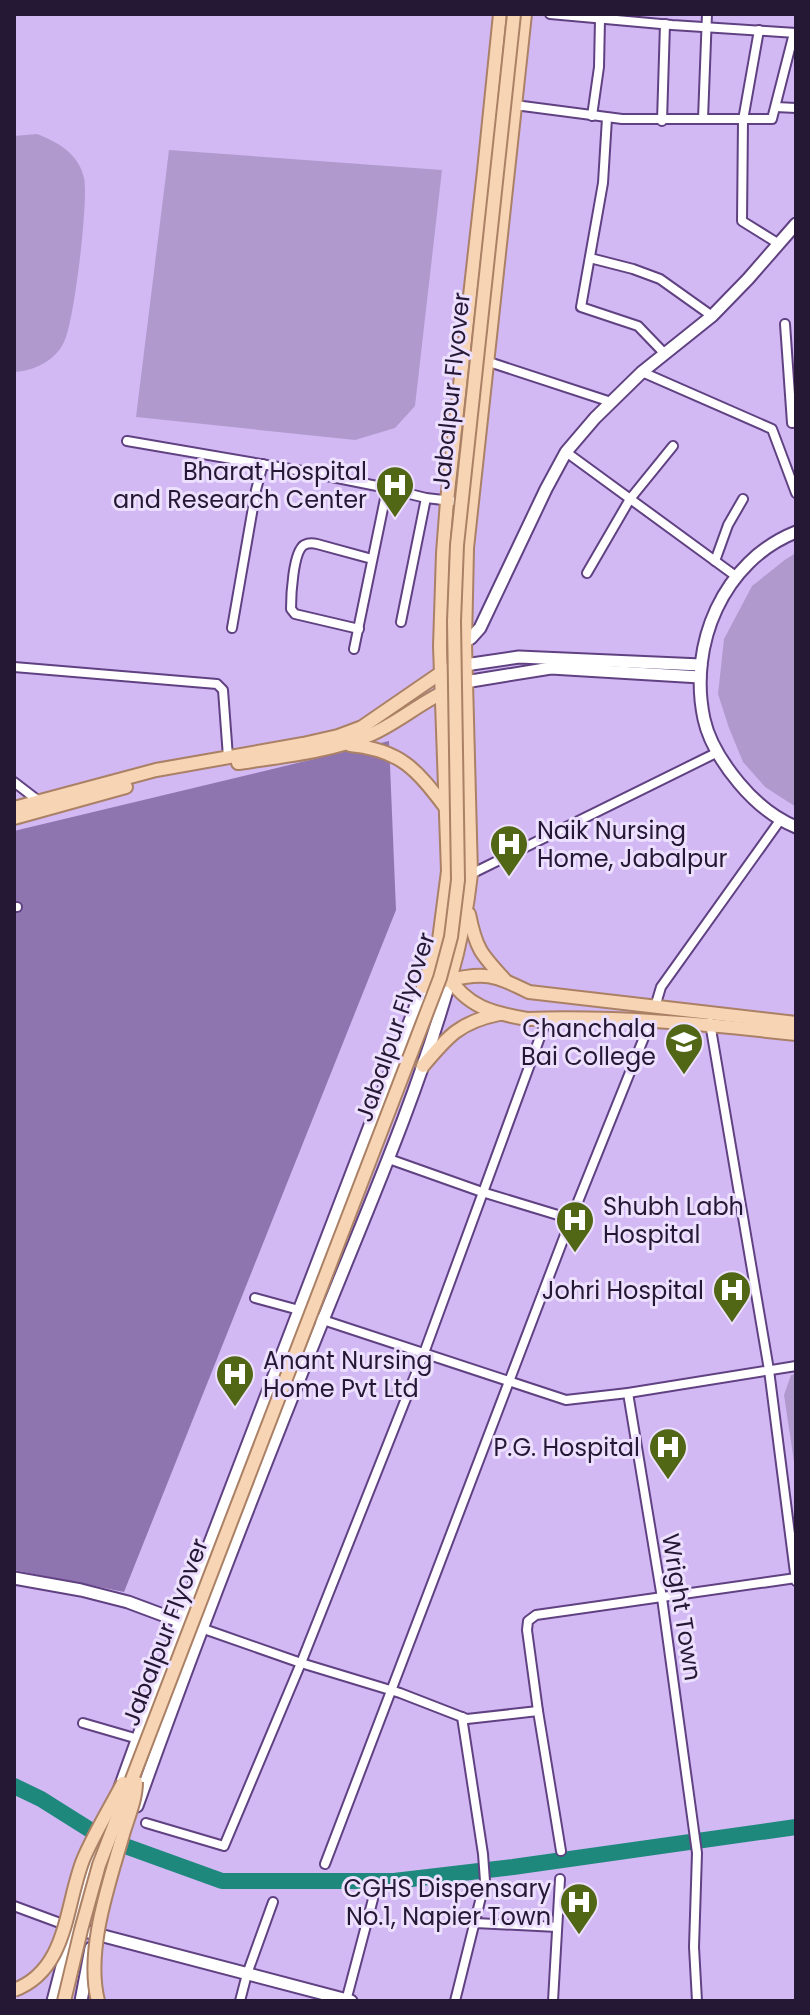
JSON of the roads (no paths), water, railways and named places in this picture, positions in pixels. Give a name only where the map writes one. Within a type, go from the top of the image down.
[{"type":"main road","points":[[423,987],[435,955],[444,914],[448,871],[440,646],[442,579],[447,501],[500,14]]},
{"type":"main road","name":"Jabalpur Flyover","points":[[64,2001],[99,1865],[440,978],[451,937],[458,880],[454,621],[457,545],[514,14]]},
{"type":"main road","points":[[450,980],[462,937],[471,874],[465,682],[467,548],[525,14]]},
{"type":"main road","points":[[484,171],[507,174]]},
{"type":"main road","points":[[14,808],[156,770],[338,736],[362,727],[442,672],[465,665]]},
{"type":"main road","points":[[14,818],[175,774],[358,740],[465,682]]},
{"type":"main road","points":[[339,744],[371,747],[401,758],[421,776],[446,808]]},
{"type":"main road","points":[[468,906],[473,937],[481,954],[505,981]]},
{"type":"main road","points":[[435,955],[450,980],[471,1003],[502,1014],[527,1019],[616,1018],[653,1014]]},
{"type":"main road","points":[[423,987],[481,974],[529,992],[653,1014],[796,1023]]},
{"type":"main road","points":[[423,1066],[446,1038],[459,1028],[479,1018],[502,1014]]},
{"type":"main road","points":[[710,1019],[796,1034]]},
{"type":"main road","points":[[14,1990],[31,1982],[54,1957],[83,1860],[125,1778],[136,1769]]},
{"type":"main road","points":[[98,2001],[94,1979],[96,1945],[136,1789],[136,1769]]},
{"type":"street","points":[[515,105],[607,118],[662,121],[772,119],[795,33],[550,14]]},
{"type":"street","points":[[703,119],[707,14]]},
{"type":"street","points":[[592,116],[599,67],[600,19]]},
{"type":"street","points":[[662,121],[665,24]]},
{"type":"street","points":[[759,30],[743,120],[742,221],[779,244]]},
{"type":"street","points":[[776,107],[796,108]]},
{"type":"street","points":[[607,118],[606,163],[581,307],[638,326],[664,353]]},
{"type":"street","points":[[440,646],[465,643],[480,628],[566,452],[642,372],[712,316],[796,224]]},
{"type":"street","points":[[590,258],[660,279],[712,316]]},
{"type":"street","points":[[642,372],[772,429],[794,423],[785,324]]},
{"type":"street","points":[[489,362],[611,402]]},
{"type":"street","points":[[772,429],[796,493]]},
{"type":"street","points":[[127,441],[263,464],[426,498],[471,502]]},
{"type":"street","points":[[587,573],[630,499],[673,446]]},
{"type":"street","points":[[566,452],[737,577]]},
{"type":"street","points":[[232,628],[263,464]]},
{"type":"street","points":[[354,649],[387,489]]},
{"type":"street","points":[[401,622],[426,498]]},
{"type":"street","points":[[715,561],[728,525],[743,499]]},
{"type":"street","points":[[796,532],[749,563],[723,595],[706,633],[700,671],[704,721],[723,764],[753,800],[796,827]]},
{"type":"street","points":[[359,629],[295,614],[291,609],[297,558],[300,549],[310,543],[372,559]]},
{"type":"street","points":[[465,665],[519,657],[700,671]]},
{"type":"street","points":[[14,667],[217,684],[223,690],[228,757]]},
{"type":"street","points":[[465,682],[551,668],[700,671]]},
{"type":"street","points":[[471,874],[718,752]]},
{"type":"street","points":[[14,782],[40,802]]},
{"type":"street","points":[[325,1864],[661,987],[781,819]]},
{"type":"street","points":[[81,2001],[93,1934],[201,1628],[389,1159],[450,980]]},
{"type":"street","points":[[53,2001],[99,1842],[180,1621],[423,987]]},
{"type":"street","points":[[146,1823],[224,1846],[301,1663],[424,1353],[547,1018]]},
{"type":"street","points":[[561,1851],[538,1711],[528,1621],[536,1615],[796,1579],[769,1370],[710,1019]]},
{"type":"street","points":[[389,1159],[571,1219]]},
{"type":"street","points":[[255,1298],[566,1400],[796,1366]]},
{"type":"street","name":"Wright Town","points":[[628,1393],[662,1598],[694,1826],[697,1853],[694,1947],[697,2001]]},
{"type":"street","points":[[14,1578],[128,1602],[467,1719],[538,1711]]},
{"type":"street","points":[[455,2001],[485,1881],[462,1717]]},
{"type":"street","points":[[83,1723],[138,1739]]},
{"type":"street","points":[[553,2001],[560,1879]]},
{"type":"street","points":[[14,1906],[93,1934],[348,2001],[373,1899]]},
{"type":"street","points":[[240,2001],[273,1902]]},
{"type":"street","points":[[475,1923],[557,1927]]},
{"type":"waterway","points":[[14,1786],[103,1838],[222,1881],[394,1881],[796,1827]]},
{"type":"place","name":"Bharat Hospital and Research Center","points":[[395,519]]},
{"type":"place","name":"Naik Nursing Home, Jabalpur","points":[[509,878]]},
{"type":"place","name":"Chanchala Bai College","points":[[684,1076]]},
{"type":"place","name":"Shubh Labh Hospital","points":[[575,1254]]},
{"type":"place","name":"Johri Hospital","points":[[732,1324]]},
{"type":"place","name":"Anant Nursing Home Pvt Ltd","points":[[235,1408]]},
{"type":"place","name":"P.G. Hospital","points":[[668,1481]]},
{"type":"place","name":"CGHS Dispensary No.1, Napier Town","points":[[579,1936]]}]
